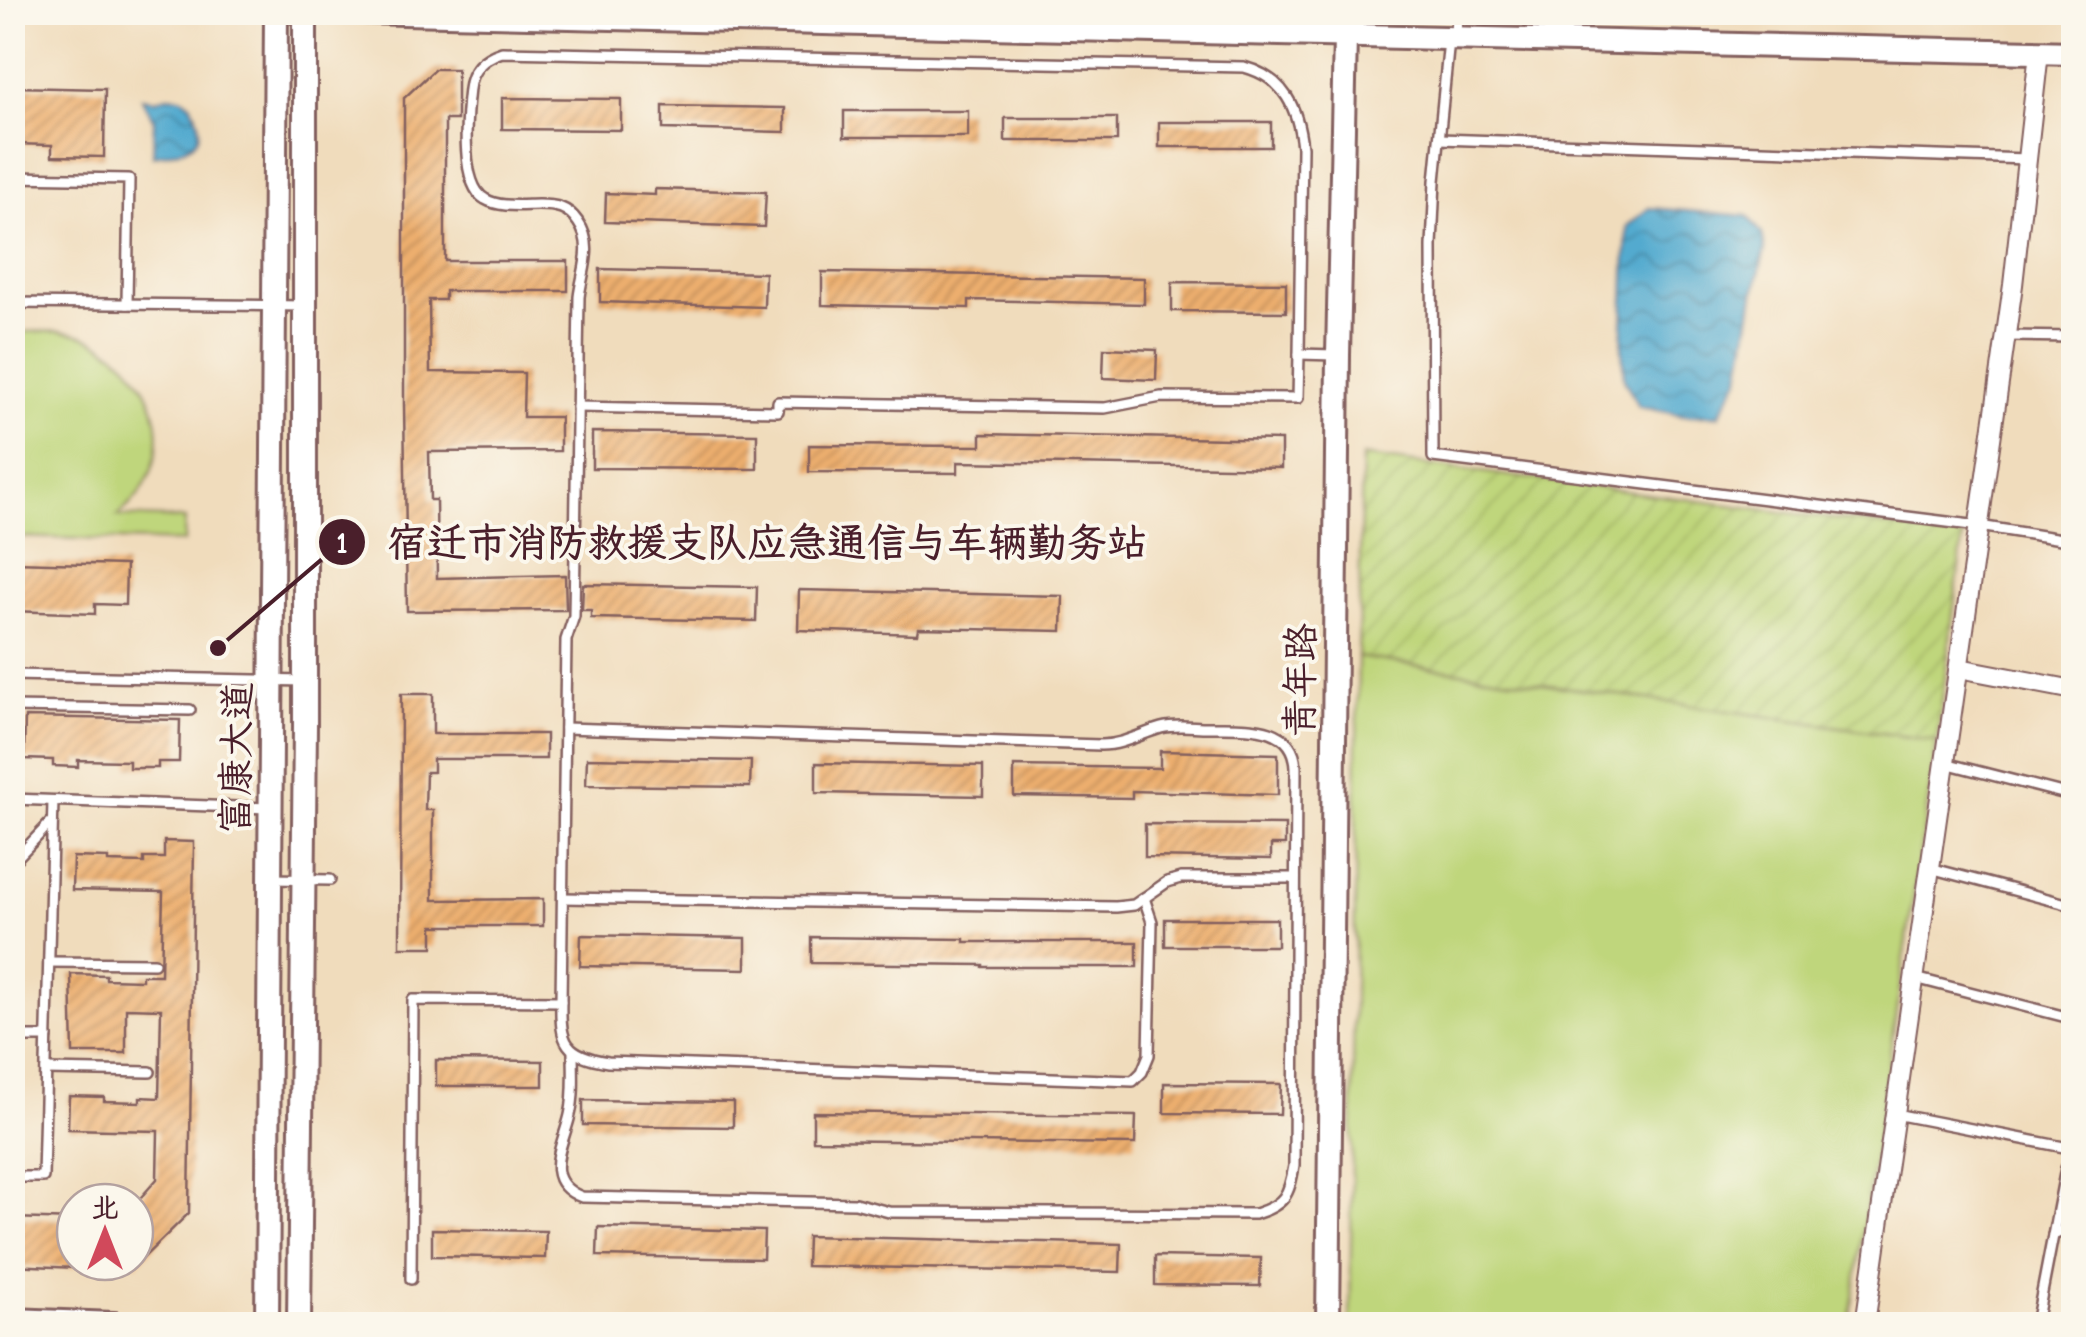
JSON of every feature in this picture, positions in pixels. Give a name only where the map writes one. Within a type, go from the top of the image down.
[{"type":"street","name":"富康大道","points":[[266,1324],[276,12]]},
{"type":"street","name":"富康大道","points":[[299,1324],[305,682],[305,12]]},
{"type":"street","points":[[362,12],[2074,53]]},
{"type":"street","name":"青年路","points":[[1328,1324],[1345,37]]},
{"type":"street","points":[[1866,1324],[2006,336],[2039,52]]},
{"type":"street","points":[[1958,668],[2074,690]]},
{"type":"street","points":[[12,1320],[114,1324]]},
{"type":"lane","points":[[1457,12],[1435,181],[1433,457],[2074,541]]},
{"type":"lane","points":[[577,406],[778,411],[778,402],[1105,408],[1162,397],[1298,398],[1302,148],[1295,110],[1280,89],[1262,74],[1226,67],[502,52],[479,64],[471,78],[467,166],[474,189],[483,199],[498,204],[557,205],[570,211],[585,234],[587,262],[580,297],[577,406],[574,616],[566,640],[561,1028],[566,1042],[587,1059],[608,1062],[1133,1081],[1142,1072],[1149,1054],[1152,922],[1144,898]]},
{"type":"lane","points":[[1440,138],[2027,159]]},
{"type":"lane","points":[[12,177],[129,179],[126,304]]},
{"type":"lane","points":[[12,303],[305,306]]},
{"type":"lane","points":[[2006,336],[2074,336]]},
{"type":"lane","points":[[1299,354],[1338,355]]},
{"type":"lane","points":[[12,675],[305,682]]},
{"type":"lane","points":[[12,707],[190,710]]},
{"type":"lane","points":[[565,728],[1101,745],[1114,745],[1176,726],[1263,728],[1277,734],[1296,754],[1294,1166],[1291,1187],[1284,1200],[1269,1210],[1255,1214],[889,1212],[855,1203],[582,1197],[569,1192],[562,1183],[557,1160],[571,1113],[574,1051]]},
{"type":"lane","points":[[1945,763],[2074,796]]},
{"type":"lane","points":[[12,800],[270,808]]},
{"type":"lane","points":[[12,1177],[43,1177],[53,800]]},
{"type":"lane","points":[[12,862],[52,820]]},
{"type":"lane","points":[[1930,868],[2074,906]]},
{"type":"lane","points":[[563,898],[1116,907],[1134,905],[1167,882],[1180,878],[1295,878]]},
{"type":"lane","points":[[270,879],[330,880]]},
{"type":"lane","points":[[49,962],[154,963]]},
{"type":"lane","points":[[1914,978],[2074,1019]]},
{"type":"lane","points":[[412,1278],[413,1000],[562,1002]]},
{"type":"lane","points":[[12,1036],[47,1037]]},
{"type":"lane","points":[[46,1070],[150,1072]]},
{"type":"lane","points":[[1895,1114],[2074,1149]]},
{"type":"lane","points":[[2036,1324],[2066,1168],[2074,1164]]},
{"type":"lane","points":[[2053,1235],[2074,1226]]},
{"type":"green space","points":[[52,331],[90,339],[115,354],[135,373],[149,396],[157,446],[151,471],[138,495],[117,516],[185,519],[184,542],[13,537],[13,332]]},
{"type":"green space","points":[[1362,456],[1963,536],[1937,741],[1358,657]]},
{"type":"green space","points":[[1358,657],[1937,741],[1849,1324],[1350,1324]]},
{"type":"water","points":[[167,96],[188,101],[198,119],[199,132],[189,146],[153,156],[154,120],[142,98],[156,100]]},
{"type":"water","points":[[1649,208],[1748,216],[1762,234],[1765,250],[1740,377],[1719,415],[1681,415],[1639,407],[1624,379],[1627,226]]},
{"type":"building","points":[[435,69],[457,69],[457,120],[445,120],[445,261],[568,261],[568,291],[445,291],[445,300],[429,300],[430,372],[524,373],[523,417],[560,417],[560,451],[429,452],[430,500],[436,500],[437,578],[565,575],[566,610],[407,611],[404,98]]},
{"type":"building","points":[[12,87],[105,89],[104,157],[52,156],[52,145],[12,144]]},
{"type":"building","points":[[502,98],[621,99],[621,130],[502,129]]},
{"type":"building","points":[[663,106],[785,108],[785,132],[663,129]]},
{"type":"building","points":[[844,111],[968,111],[968,137],[844,137]]},
{"type":"building","points":[[1005,118],[1117,118],[1117,141],[1005,141]]},
{"type":"building","points":[[1159,122],[1271,122],[1271,147],[1159,147]]},
{"type":"building","points":[[655,189],[766,192],[764,227],[605,222],[606,193],[655,195]]},
{"type":"building","points":[[600,269],[765,273],[764,307],[600,302]]},
{"type":"building","points":[[822,272],[1144,278],[1144,304],[969,300],[969,308],[822,305]]},
{"type":"building","points":[[1172,282],[1286,283],[1286,312],[1172,311]]},
{"type":"building","points":[[1104,348],[1157,350],[1156,380],[1103,378]]},
{"type":"building","points":[[592,432],[757,434],[757,469],[592,468]]},
{"type":"building","points":[[981,434],[1281,440],[1281,468],[958,462],[958,473],[809,472],[809,445],[981,446]]},
{"type":"building","points":[[12,562],[126,565],[125,605],[95,604],[95,614],[12,611]]},
{"type":"building","points":[[583,584],[757,587],[756,621],[591,618],[591,610],[582,610]]},
{"type":"building","points":[[799,590],[1063,596],[1062,631],[918,628],[917,634],[798,630]]},
{"type":"building","points":[[401,694],[433,694],[433,734],[546,734],[546,759],[433,759],[433,772],[426,772],[425,810],[433,810],[433,900],[543,899],[543,926],[433,926],[433,947],[400,947]]},
{"type":"building","points":[[25,717],[180,720],[179,762],[158,762],[158,768],[129,768],[129,761],[78,760],[78,767],[53,766],[53,760],[24,759]]},
{"type":"building","points":[[1160,751],[1278,754],[1278,795],[1132,791],[1132,798],[1014,796],[1014,766],[1160,768]]},
{"type":"building","points":[[587,758],[751,761],[750,787],[586,785]]},
{"type":"building","points":[[816,763],[983,766],[983,796],[816,793]]},
{"type":"building","points":[[1145,824],[1285,825],[1285,845],[1271,845],[1271,859],[1145,857]]},
{"type":"building","points":[[164,841],[194,842],[189,1213],[155,1246],[158,1131],[68,1129],[69,1096],[140,1102],[140,1097],[159,1098],[161,1009],[126,1008],[126,1053],[73,1053],[71,974],[142,980],[142,975],[161,975],[163,892],[72,890],[73,857],[144,863],[144,858],[164,858]]},
{"type":"building","points":[[1165,919],[1277,919],[1277,946],[1165,946]]},
{"type":"building","points":[[581,935],[746,938],[746,969],[580,966]]},
{"type":"building","points":[[811,937],[1137,942],[1137,967],[811,963]]},
{"type":"building","points":[[436,1060],[543,1061],[543,1086],[436,1086]]},
{"type":"building","points":[[1164,1083],[1281,1084],[1280,1114],[1164,1113]]},
{"type":"building","points":[[583,1100],[733,1102],[733,1127],[583,1125]]},
{"type":"building","points":[[813,1112],[1136,1116],[1135,1144],[813,1140]]},
{"type":"building","points":[[12,1218],[55,1219],[55,1267],[12,1265]]},
{"type":"building","points":[[598,1227],[764,1231],[763,1259],[597,1256]]},
{"type":"building","points":[[432,1229],[546,1231],[545,1258],[432,1256]]},
{"type":"building","points":[[807,1236],[1121,1244],[1120,1272],[806,1266]]},
{"type":"building","points":[[1155,1256],[1261,1258],[1260,1286],[1155,1285]]},
{"type":"place","name":"宿迁市消防救援支队应急通信与车辆勤务站","points":[[218,648]]}]
